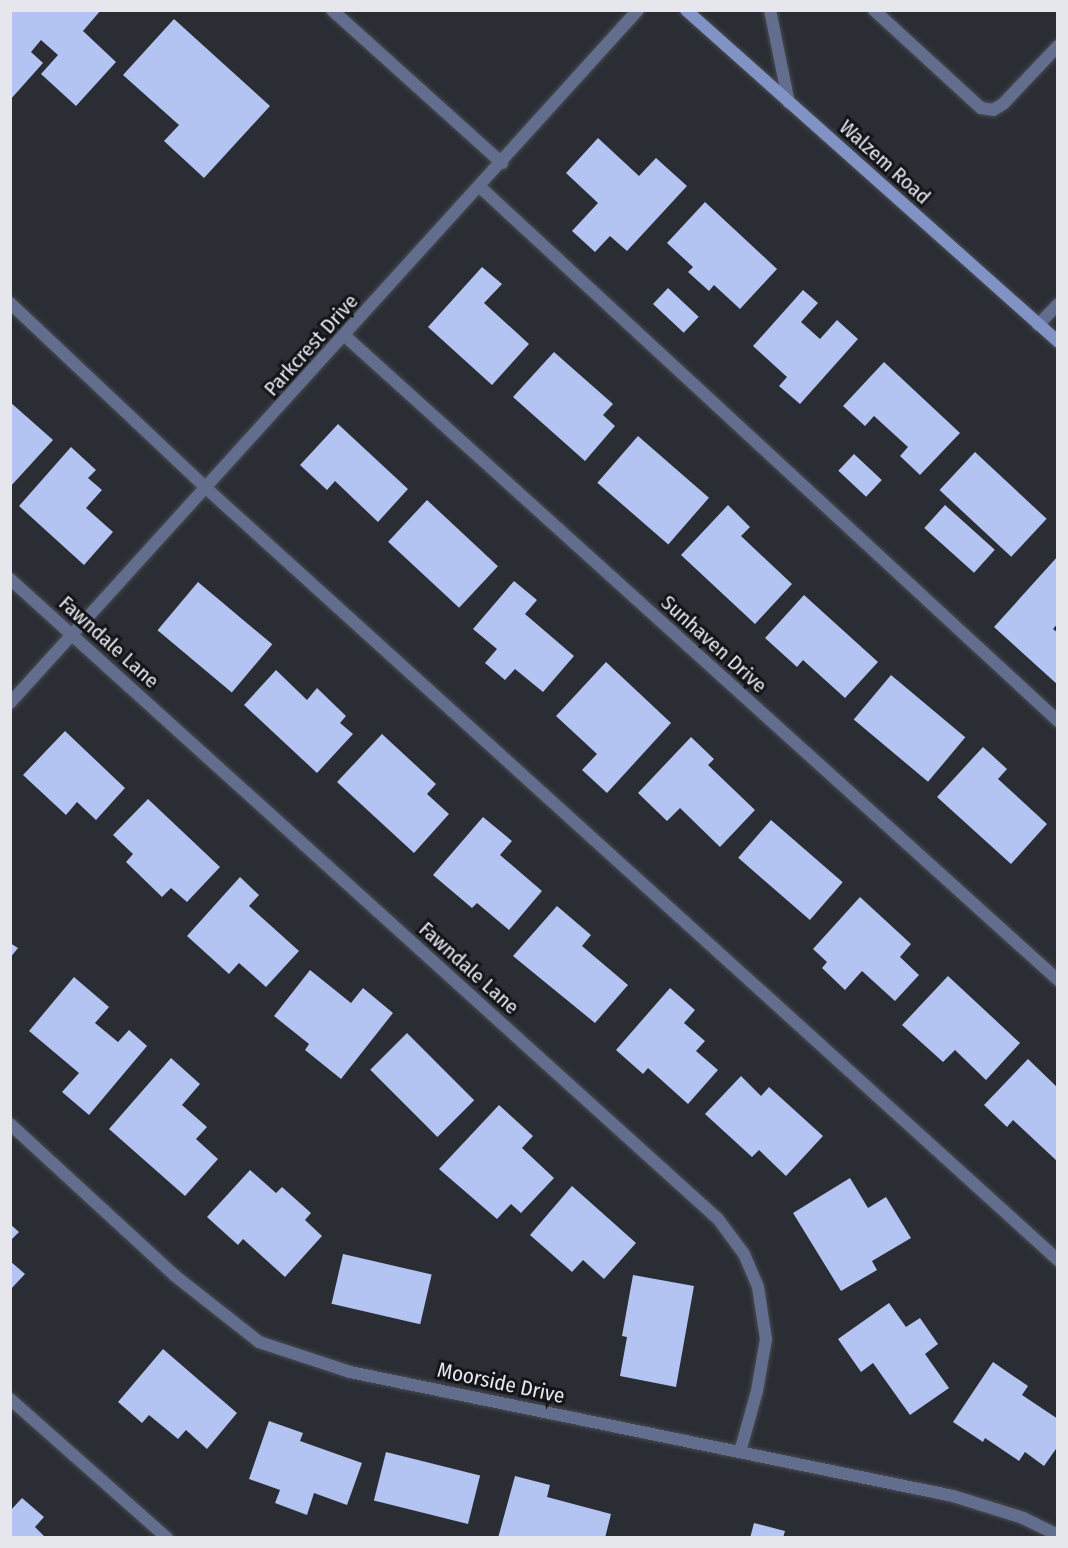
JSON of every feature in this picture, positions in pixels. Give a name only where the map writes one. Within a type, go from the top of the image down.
[{"type":"main road","name":"Walzem Road","points":[[686,10],[1058,342]]},
{"type":"street","points":[[332,10],[502,163]]},
{"type":"street","name":"Parkcrest Drive","points":[[10,704],[502,163],[638,10]]},
{"type":"street","points":[[770,10],[789,103]]},
{"type":"street","points":[[874,10],[981,108],[993,110],[1003,104],[1058,46]]},
{"type":"street","points":[[480,187],[1058,721]]},
{"type":"street","points":[[10,303],[207,489],[1058,1260]]},
{"type":"street","points":[[1038,325],[1058,304]]},
{"type":"street","name":"Sunhaven Drive","points":[[345,336],[1058,980]]},
{"type":"street","name":"Fawndale Lane","points":[[10,579],[718,1219],[744,1254],[758,1287],[766,1339],[757,1391],[740,1452]]},
{"type":"street","name":"Moorside Drive","points":[[10,1124],[174,1275],[259,1342],[304,1359],[351,1372],[988,1505],[1023,1518],[1058,1535]]},
{"type":"street","points":[[10,1399],[168,1538]]},
{"type":"building","points":[[10,10],[101,10],[83,31],[116,62],[76,106],[41,74],[58,55],[41,40],[31,52],[43,63],[10,100]]},
{"type":"building","points":[[174,19],[270,106],[204,178],[164,141],[179,125],[123,75]]},
{"type":"building","points":[[598,138],[639,176],[656,158],[687,186],[627,251],[610,236],[595,252],[572,231],[598,203],[566,173]]},
{"type":"building","points":[[705,202],[777,269],[740,309],[714,285],[709,291],[688,272],[693,267],[667,243]]},
{"type":"building","points":[[482,267],[502,284],[484,303],[529,344],[492,385],[428,327]]},
{"type":"building","points":[[668,288],[699,317],[684,333],[653,304]]},
{"type":"building","points":[[803,290],[818,303],[801,322],[820,339],[837,320],[858,339],[800,404],[779,386],[787,377],[753,346]]},
{"type":"building","points":[[554,352],[613,404],[603,415],[615,426],[585,461],[513,397]]},
{"type":"building","points":[[884,362],[960,433],[920,475],[900,456],[908,447],[874,416],[865,426],[843,406]]},
{"type":"building","points":[[10,402],[53,440],[10,487]]},
{"type":"building","points":[[338,424],[408,489],[378,522],[335,481],[327,490],[300,465]]},
{"type":"building","points":[[638,436],[709,498],[668,544],[597,483]]},
{"type":"building","points":[[71,447],[96,470],[88,478],[102,490],[86,508],[113,532],[84,565],[19,506]]},
{"type":"building","points":[[975,452],[1047,519],[1011,557],[940,490]]},
{"type":"building","points":[[854,454],[882,480],[866,497],[838,471]]},
{"type":"building","points":[[427,500],[498,566],[459,608],[388,542]]},
{"type":"building","points":[[728,505],[750,527],[741,536],[792,584],[755,624],[681,555]]},
{"type":"building","points":[[945,505],[995,550],[974,573],[924,528]]},
{"type":"building","points":[[1058,556],[1058,623],[1053,629],[1058,633],[1058,685],[994,627]]},
{"type":"building","points":[[514,581],[537,600],[525,614],[574,656],[543,692],[515,669],[505,680],[485,663],[497,649],[473,629]]},
{"type":"building","points":[[198,582],[272,644],[232,693],[158,630]]},
{"type":"building","points":[[804,595],[878,662],[845,698],[803,660],[797,667],[765,638]]},
{"type":"building","points":[[606,662],[671,723],[607,793],[582,770],[597,754],[556,716]]},
{"type":"building","points":[[276,670],[307,700],[317,688],[346,716],[340,723],[353,734],[317,773],[244,705]]},
{"type":"building","points":[[891,675],[965,737],[928,782],[854,719]]},
{"type":"building","points":[[65,731],[125,788],[96,820],[77,802],[66,815],[23,775]]},
{"type":"building","points":[[382,734],[436,784],[427,794],[449,814],[414,853],[337,782]]},
{"type":"building","points":[[691,737],[714,759],[708,765],[755,810],[720,847],[680,808],[667,821],[638,793]]},
{"type":"building","points":[[983,747],[1007,769],[998,779],[1047,824],[1011,864],[937,797]]},
{"type":"building","points":[[148,799],[220,867],[187,902],[171,888],[162,897],[126,862],[133,854],[113,835]]},
{"type":"building","points":[[483,817],[512,841],[500,855],[542,891],[509,930],[477,903],[472,908],[433,875]]},
{"type":"building","points":[[771,820],[843,882],[810,920],[738,858]]},
{"type":"building","points":[[240,877],[259,895],[249,906],[299,951],[266,987],[239,963],[229,974],[187,936]]},
{"type":"building","points":[[860,897],[911,944],[900,957],[919,975],[895,1001],[862,971],[845,990],[822,968],[827,962],[813,949]]},
{"type":"building","points":[[557,906],[591,935],[582,946],[628,985],[595,1023],[513,956]]},
{"type":"building","points":[[10,943],[18,948],[10,958]]},
{"type":"building","points":[[310,970],[351,1003],[363,988],[393,1013],[341,1079],[305,1050],[309,1044],[274,1016]]},
{"type":"building","points":[[948,976],[1020,1043],[986,1080],[955,1050],[943,1062],[902,1025]]},
{"type":"building","points":[[74,977],[109,1007],[95,1023],[118,1042],[129,1030],[147,1046],[89,1115],[62,1092],[79,1073],[29,1031]]},
{"type":"building","points":[[670,988],[695,1010],[684,1023],[705,1041],[696,1051],[718,1070],[688,1104],[648,1068],[643,1074],[616,1050]]},
{"type":"building","points":[[407,1033],[474,1100],[437,1137],[370,1070]]},
{"type":"building","points":[[171,1058],[200,1084],[182,1105],[207,1127],[196,1139],[218,1159],[185,1196],[109,1129]]},
{"type":"building","points":[[1028,1059],[1058,1088],[1058,1162],[1013,1120],[1007,1127],[984,1105]]},
{"type":"building","points":[[741,1076],[761,1096],[769,1087],[823,1136],[786,1176],[759,1150],[752,1157],[705,1114]]},
{"type":"building","points":[[499,1105],[533,1136],[522,1148],[554,1178],[521,1213],[511,1204],[497,1219],[439,1169]]},
{"type":"building","points":[[250,1170],[276,1193],[282,1187],[311,1213],[305,1220],[322,1236],[285,1277],[243,1239],[238,1245],[207,1217]]},
{"type":"building","points":[[850,1178],[868,1208],[886,1197],[911,1238],[872,1261],[877,1270],[841,1291],[793,1213]]},
{"type":"building","points":[[572,1186],[636,1243],[604,1279],[583,1260],[572,1272],[530,1235]]},
{"type":"building","points":[[10,1224],[19,1232],[10,1241]]},
{"type":"building","points":[[343,1254],[432,1274],[420,1324],[332,1304]]},
{"type":"building","points":[[10,1261],[25,1274],[10,1290]]},
{"type":"building","points":[[633,1275],[694,1286],[676,1387],[620,1376],[627,1337],[622,1336]]},
{"type":"building","points":[[889,1303],[906,1327],[920,1318],[938,1344],[925,1354],[949,1388],[910,1415],[873,1363],[861,1372],[838,1339]]},
{"type":"building","points":[[163,1349],[237,1413],[207,1449],[186,1430],[178,1439],[149,1415],[142,1423],[118,1402]]},
{"type":"building","points":[[993,1362],[1028,1386],[1022,1395],[1058,1419],[1058,1446],[1044,1466],[1025,1452],[1019,1461],[985,1438],[983,1442],[953,1422]]},
{"type":"building","points":[[269,1421],[303,1433],[300,1441],[362,1463],[347,1505],[314,1493],[307,1515],[275,1503],[280,1490],[249,1479]]},
{"type":"building","points":[[386,1452],[480,1475],[468,1524],[374,1501]]},
{"type":"building","points":[[515,1476],[550,1485],[547,1497],[611,1514],[605,1538],[498,1538]]},
{"type":"building","points":[[22,1498],[44,1517],[35,1527],[46,1538],[10,1538],[10,1511]]},
{"type":"building","points":[[754,1523],[785,1531],[783,1538],[750,1538]]}]
